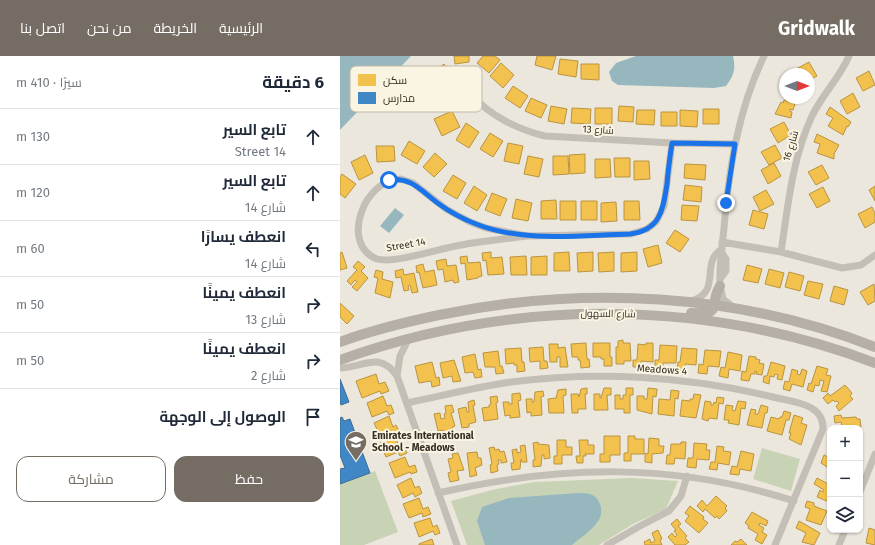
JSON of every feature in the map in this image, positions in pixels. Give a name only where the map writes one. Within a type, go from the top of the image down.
[{"type":"main road","points":[[631,314],[665,312],[704,314],[710,312],[715,306],[716,293],[720,282]]},
{"type":"main road","name":"شارع السهول","points":[[340,342],[422,318],[468,309],[524,301],[609,297],[686,302],[735,309],[798,321],[875,346]]},
{"type":"main road","name":"شارع السهول","points":[[340,360],[409,338],[466,325],[513,318],[568,314],[631,314],[698,320],[766,331],[818,344],[875,363]]},
{"type":"street","points":[[735,309],[723,299],[720,282],[726,271],[726,260],[722,248],[728,184],[735,144],[749,92],[764,56]]},
{"type":"street","name":"شارع 16","points":[[781,252],[793,172],[803,138],[817,105],[849,56]]},
{"type":"street","name":"شارع 13","points":[[482,104],[509,123],[536,134],[565,138],[672,143],[735,144]]},
{"type":"street","points":[[527,236],[630,234],[647,229],[656,222],[664,206],[672,143]]},
{"type":"street","name":"Street 14","points":[[401,179],[413,183],[438,203],[470,222],[486,228],[527,236],[461,245],[387,260],[379,260],[365,252],[357,242],[354,231],[355,219],[358,211],[369,195],[383,183],[401,179]]},
{"type":"street","points":[[722,248],[781,252],[842,268],[861,265],[875,255]]},
{"type":"street","points":[[686,302],[703,296],[707,290],[710,282],[712,260],[722,248]]},
{"type":"street","points":[[710,282],[720,282]]},
{"type":"street","points":[[397,376],[400,356],[409,338]]},
{"type":"street","points":[[340,368],[377,362],[389,366],[397,376],[457,545]]},
{"type":"street","name":"Meadows 4","points":[[407,404],[468,390],[532,380],[575,377],[643,378],[712,385],[811,407],[819,413],[823,423],[823,429],[775,545]]},
{"type":"street","points":[[863,484],[875,454]]},
{"type":"street","points":[[438,493],[511,479],[564,473],[616,471],[687,476],[738,485],[794,501]]},
{"type":"street","points":[[608,545],[669,511],[681,496],[687,476]]},
{"type":"street","points":[[839,545],[844,533]]},
{"type":"green space","points":[[762,448],[800,459],[791,491],[753,479]]},
{"type":"green space","name":"Emirates International School - Meadows","points":[[375,471],[398,532],[364,545],[340,545],[340,484]]},
{"type":"green space","points":[[631,478],[678,481],[666,509],[633,524],[599,545],[467,545],[451,501],[496,489],[534,482]]},
{"type":"water","points":[[340,56],[411,56],[401,66],[350,66],[350,112],[357,112],[340,130]]},
{"type":"water","points":[[636,56],[733,56],[733,75],[726,86],[714,88],[618,85],[612,81],[609,72],[616,63]]},
{"type":"water","points":[[395,208],[404,215],[389,233],[380,226]]},
{"type":"water","points":[[588,493],[593,495],[599,502],[601,515],[594,526],[572,545],[485,545],[477,521],[482,507],[509,498]]},
{"type":"building: سكن","points":[[454,56],[469,56],[469,62],[455,64]]},
{"type":"building: سكن","points":[[483,56],[495,56],[500,60],[489,73],[477,63]]},
{"type":"building: سكن","points":[[537,56],[556,56],[552,70],[535,65]]},
{"type":"building: سكن","points":[[560,59],[578,61],[576,77],[558,74]]},
{"type":"building: سكن","points":[[809,62],[812,68],[798,68]]},
{"type":"building: سكن","points":[[501,63],[514,75],[503,88],[490,76]]},
{"type":"building: سكن","points":[[581,64],[599,64],[599,80],[581,79]]},
{"type":"building: سكن","points":[[869,71],[875,85],[863,91],[856,78]]},
{"type":"building: سكن","points":[[513,86],[528,96],[520,108],[505,98]]},
{"type":"building: سكن","points":[[853,93],[860,107],[847,114],[840,101]]},
{"type":"building: سكن","points":[[531,98],[547,105],[541,118],[525,111]]},
{"type":"building: سكن","points":[[780,104],[795,104],[793,110],[790,109],[792,112],[791,118],[775,114]]},
{"type":"building: سكن","points":[[551,106],[567,109],[564,124],[548,121]]},
{"type":"building: سكن","points":[[619,106],[634,107],[633,122],[618,121]]},
{"type":"building: سكن","points":[[830,107],[851,122],[848,127],[847,126],[843,135],[828,126],[833,118],[826,114]]},
{"type":"building: سكن","points":[[572,108],[591,109],[590,124],[571,123]]},
{"type":"building: سكن","points":[[595,108],[612,108],[612,124],[595,124]]},
{"type":"building: سكن","points":[[703,109],[719,109],[719,124],[703,124]]},
{"type":"building: سكن","points":[[637,110],[655,110],[654,125],[636,124]]},
{"type":"building: سكن","points":[[680,110],[698,111],[697,127],[680,126]]},
{"type":"building: سكن","points":[[452,112],[460,127],[442,136],[434,119]]},
{"type":"building: سكن","points":[[661,112],[677,112],[677,126],[661,126]]},
{"type":"building: سكن","points":[[784,122],[791,135],[778,143],[770,129]]},
{"type":"building: سكن","points":[[466,123],[479,132],[469,148],[456,140]]},
{"type":"building: سكن","points":[[490,133],[503,141],[493,157],[480,149]]},
{"type":"building: سكن","points":[[817,134],[839,145],[834,154],[834,159],[817,153],[820,144],[814,142]]},
{"type":"building: سكن","points":[[409,141],[425,151],[417,164],[401,155]]},
{"type":"building: سكن","points":[[508,143],[523,146],[519,164],[504,161]]},
{"type":"building: سكن","points":[[775,145],[782,158],[769,165],[761,152]]},
{"type":"building: سكن","points":[[376,146],[394,146],[395,161],[377,162]]},
{"type":"building: سكن","points":[[435,153],[447,164],[434,177],[423,167]]},
{"type":"building: سكن","points":[[585,154],[585,173],[570,174],[569,155]]},
{"type":"building: سكن","points":[[365,155],[373,173],[359,180],[351,162]]},
{"type":"building: سكن","points":[[528,156],[543,159],[539,177],[524,174]]},
{"type":"building: سكن","points":[[553,156],[568,156],[569,174],[553,175]]},
{"type":"building: سكن","points":[[614,158],[630,158],[630,177],[615,177]]},
{"type":"building: سكن","points":[[595,159],[610,159],[611,177],[595,178]]},
{"type":"building: سكن","points":[[634,161],[649,161],[650,179],[634,180]]},
{"type":"building: سكن","points":[[774,163],[781,176],[768,184],[761,170]]},
{"type":"building: سكن","points":[[685,164],[706,165],[705,180],[684,178]]},
{"type":"building: سكن","points":[[822,165],[829,178],[816,185],[808,172]]},
{"type":"building: سكن","points":[[342,174],[356,184],[345,198],[340,194],[340,177]]},
{"type":"building: سكن","points":[[453,175],[466,183],[457,199],[443,191]]},
{"type":"building: سكن","points":[[685,185],[702,187],[701,202],[683,200]]},
{"type":"building: سكن","points":[[474,186],[487,195],[477,211],[464,203]]},
{"type":"building: سكن","points":[[875,186],[875,201],[869,190]]},
{"type":"building: سكن","points":[[823,187],[830,201],[817,208],[809,194]]},
{"type":"building: سكن","points":[[766,190],[774,204],[760,211],[753,197]]},
{"type":"building: سكن","points":[[492,193],[507,199],[500,216],[485,210]]},
{"type":"building: سكن","points":[[516,199],[532,203],[528,221],[512,218]]},
{"type":"building: سكن","points":[[556,200],[557,219],[541,219],[541,201]]},
{"type":"building: سكن","points":[[560,201],[576,201],[576,220],[560,220]]},
{"type":"building: سكن","points":[[581,201],[597,201],[597,220],[581,220]]},
{"type":"building: سكن","points":[[624,201],[639,201],[640,220],[624,220]]},
{"type":"building: سكن","points":[[616,202],[617,221],[601,222],[601,203]]},
{"type":"building: سكن","points":[[682,205],[699,206],[697,221],[681,220]]},
{"type":"building: سكن","points":[[872,207],[875,213],[875,222],[865,228],[858,214]]},
{"type":"building: سكن","points":[[753,210],[768,214],[764,229],[749,225]]},
{"type":"building: سكن","points":[[675,230],[689,239],[680,252],[666,243]]},
{"type":"building: سكن","points":[[658,245],[662,263],[648,267],[643,249]]},
{"type":"building: سكن","points":[[342,252],[347,268],[340,270],[340,253]]},
{"type":"building: سكن","points":[[491,252],[491,258],[502,257],[504,274],[488,275],[486,260],[483,261],[482,253]]},
{"type":"building: سكن","points":[[569,252],[570,271],[554,271],[554,253]]},
{"type":"building: سكن","points":[[593,252],[593,271],[578,272],[577,253]]},
{"type":"building: سكن","points":[[614,252],[614,271],[599,272],[598,253]]},
{"type":"building: سكن","points":[[637,252],[637,271],[621,272],[621,253]]},
{"type":"building: سكن","points":[[467,256],[468,263],[480,262],[482,276],[467,280],[465,263],[461,264],[460,257]]},
{"type":"building: سكن","points":[[526,256],[527,275],[511,275],[510,257]]},
{"type":"building: سكن","points":[[547,256],[547,275],[531,275],[531,257]]},
{"type":"building: سكن","points":[[446,259],[447,266],[456,265],[459,282],[454,283],[453,280],[445,282],[443,269],[438,270],[436,261]]},
{"type":"building: سكن","points":[[358,261],[365,267],[361,271],[368,278],[357,291],[352,287],[357,282],[355,280],[351,285],[347,281],[357,270],[353,267]]},
{"type":"building: سكن","points":[[423,264],[425,272],[434,270],[437,285],[423,288],[416,266]]},
{"type":"building: سكن","points":[[747,265],[762,269],[758,283],[743,280]]},
{"type":"building: سكن","points":[[403,269],[404,275],[414,273],[418,292],[412,293],[410,285],[408,286],[409,290],[404,291],[401,277],[396,278],[395,271]]},
{"type":"building: سكن","points":[[769,269],[784,273],[780,288],[765,284]]},
{"type":"building: سكن","points":[[376,270],[383,272],[382,279],[393,282],[390,298],[375,293],[378,278],[374,277]]},
{"type":"building: سكن","points":[[789,272],[804,276],[800,291],[785,287]]},
{"type":"building: سكن","points":[[808,281],[823,284],[819,299],[804,295]]},
{"type":"building: سكن","points":[[874,284],[875,301],[868,305],[860,292]]},
{"type":"building: سكن","points":[[834,286],[848,290],[844,305],[830,301]]},
{"type":"building: سكن","points":[[340,303],[354,316],[347,324],[340,317]]},
{"type":"building: سكن","points":[[623,340],[623,343],[630,343],[631,361],[624,361],[624,364],[616,364],[616,347],[618,347],[618,341]]},
{"type":"building: سكن","points":[[586,343],[587,359],[589,359],[590,367],[581,368],[578,357],[572,357],[571,344]]},
{"type":"building: سكن","points":[[593,343],[610,343],[610,357],[612,357],[612,366],[604,366],[604,359],[601,359],[601,357],[593,357]]},
{"type":"building: سكن","points":[[646,343],[653,343],[653,362],[641,361],[641,367],[633,367],[633,360],[637,360],[638,344],[646,345]]},
{"type":"building: سكن","points":[[549,344],[558,344],[558,348],[565,347],[568,367],[560,367],[560,357],[557,357],[557,362],[550,362]]},
{"type":"building: سكن","points":[[660,345],[677,346],[676,363],[663,363],[663,368],[655,368],[655,360],[659,360]]},
{"type":"building: سكن","points":[[543,347],[544,361],[547,361],[548,368],[540,369],[540,361],[530,362],[529,348]]},
{"type":"building: سكن","points":[[521,348],[522,362],[524,362],[525,371],[517,372],[517,365],[514,365],[514,363],[506,364],[505,349]]},
{"type":"building: سكن","points":[[682,348],[697,349],[696,365],[685,364],[685,371],[677,370]]},
{"type":"building: سكن","points":[[705,350],[721,351],[719,367],[708,366],[707,374],[698,373],[699,364],[703,365]]},
{"type":"building: سكن","points":[[498,351],[500,366],[502,366],[504,373],[496,374],[495,367],[485,367],[483,353]]},
{"type":"building: سكن","points":[[728,352],[742,355],[740,371],[729,369],[728,378],[719,376],[721,367],[725,368]]},
{"type":"building: سكن","points":[[475,354],[478,370],[481,369],[482,377],[475,378],[473,372],[465,373],[462,357]]},
{"type":"building: سكن","points":[[749,356],[756,357],[756,359],[760,360],[759,363],[764,364],[762,375],[756,374],[757,372],[755,371],[755,374],[751,374],[749,381],[741,380],[742,371],[746,372]]},
{"type":"building: سكن","points":[[454,360],[461,381],[453,382],[452,376],[443,378],[440,363]]},
{"type":"building: سكن","points":[[432,362],[436,378],[439,377],[440,385],[432,387],[431,381],[419,383],[415,366]]},
{"type":"building: سكن","points":[[771,362],[785,366],[782,380],[777,379],[778,375],[775,374],[774,377],[770,376],[769,384],[763,382],[764,376],[767,376]]},
{"type":"building: سكن","points":[[817,366],[828,369],[826,375],[831,376],[827,392],[821,391],[824,381],[820,380],[819,386],[815,385],[813,392],[807,390],[809,383],[811,384]]},
{"type":"building: سكن","points":[[792,369],[798,371],[797,374],[800,375],[802,369],[807,371],[803,387],[792,384],[790,391],[783,389],[785,381],[789,382]]},
{"type":"building: سكن","points":[[376,374],[379,384],[385,382],[389,391],[381,394],[380,391],[362,398],[356,381]]},
{"type":"building: سكن","points":[[845,385],[852,393],[850,396],[853,399],[839,411],[836,406],[839,403],[837,401],[835,402],[833,400],[828,404],[823,398],[828,393],[830,396]]},
{"type":"building: سكن","points":[[587,388],[587,394],[585,394],[586,409],[578,409],[578,413],[572,413],[571,394],[578,394],[579,397],[581,389]]},
{"type":"building: سكن","points":[[604,388],[611,388],[611,395],[607,395],[608,410],[594,410],[594,394],[600,394],[601,398]]},
{"type":"building: سكن","points":[[626,388],[633,388],[633,395],[630,395],[630,413],[624,413],[624,409],[615,409],[615,395],[620,395],[620,399],[623,399],[623,395],[626,395]]},
{"type":"building: سكن","points":[[648,388],[657,389],[656,397],[653,396],[652,414],[637,410],[637,396],[644,396],[644,399],[647,399]]},
{"type":"building: سكن","points":[[566,389],[566,395],[563,396],[564,413],[549,413],[548,399],[556,398],[558,390]]},
{"type":"building: سكن","points":[[671,390],[679,391],[678,399],[675,398],[674,416],[658,414],[659,399],[670,400]]},
{"type":"building: سكن","points":[[543,391],[544,396],[541,397],[542,415],[531,416],[531,412],[527,413],[526,399],[532,399],[532,402],[534,402],[535,392]]},
{"type":"building: سكن","points":[[520,393],[521,400],[518,401],[520,417],[510,418],[510,415],[505,416],[503,402],[509,402],[509,404],[512,404],[512,394]]},
{"type":"building: سكن","points":[[694,394],[701,395],[696,418],[680,416],[682,400],[690,401],[690,399],[693,399]]},
{"type":"building: سكن","points":[[383,396],[387,406],[391,405],[394,413],[389,415],[387,411],[372,417],[367,403]]},
{"type":"building: سكن","points":[[497,396],[498,402],[496,403],[498,419],[484,421],[482,408],[489,407],[491,404],[490,397]]},
{"type":"building: سكن","points":[[717,397],[724,398],[723,404],[719,403],[717,419],[709,418],[708,421],[702,419],[705,401],[711,402],[711,405],[713,405],[714,402],[716,403]]},
{"type":"building: سكن","points":[[474,400],[475,405],[473,406],[476,422],[469,424],[469,427],[462,428],[458,409],[466,407],[467,412],[469,412],[468,402]]},
{"type":"building: سكن","points":[[738,401],[746,402],[745,409],[741,408],[739,425],[728,423],[729,420],[724,420],[726,405],[733,406],[732,410],[735,411]]},
{"type":"building: سكن","points":[[452,405],[454,412],[451,413],[455,426],[452,427],[453,431],[444,433],[443,430],[438,431],[434,414],[440,413],[441,419],[445,418],[445,406]]},
{"type":"building: سكن","points":[[761,405],[768,407],[767,413],[765,413],[762,428],[747,425],[751,409],[756,410],[755,414],[758,414]]},
{"type":"building: سكن","points":[[784,411],[791,413],[789,420],[786,420],[782,435],[767,431],[771,417],[779,419],[782,417]]},
{"type":"building: سكن","points":[[794,415],[803,418],[801,423],[807,425],[801,445],[789,439],[791,433],[789,433]]},
{"type":"building: سكن","points":[[841,415],[842,418],[856,417],[857,419],[860,419],[861,425],[842,425],[841,422],[835,423],[834,416]]},
{"type":"building: سكن","points":[[389,416],[393,427],[396,425],[400,433],[395,435],[394,432],[381,438],[374,423]]},
{"type":"building: سكن","points":[[604,436],[620,436],[620,455],[610,455],[610,462],[600,462],[600,454],[604,454]]},
{"type":"building: سكن","points":[[628,436],[635,436],[635,439],[644,439],[644,454],[631,454],[631,461],[624,461],[624,453],[628,453]]},
{"type":"building: سكن","points":[[395,437],[400,448],[404,446],[407,453],[400,456],[398,452],[386,457],[380,443]]},
{"type":"building: سكن","points":[[649,438],[659,439],[659,446],[664,446],[663,453],[652,454],[652,463],[645,462],[645,453],[648,454]]},
{"type":"building: سكن","points":[[557,440],[566,440],[566,447],[572,447],[572,455],[562,455],[562,464],[554,464],[554,456],[557,456]]},
{"type":"building: سكن","points":[[579,440],[588,440],[588,445],[594,445],[594,454],[585,454],[586,456],[583,456],[583,463],[577,463],[576,456],[580,456]]},
{"type":"building: سكن","points":[[538,442],[538,444],[549,445],[550,458],[544,459],[544,455],[542,455],[541,466],[533,467],[533,460],[535,460],[533,443]]},
{"type":"building: سكن","points":[[681,442],[686,442],[685,459],[675,458],[674,464],[666,464],[667,455],[670,455],[671,444],[681,444]]},
{"type":"building: سكن","points":[[694,443],[707,444],[706,450],[710,450],[709,460],[697,459],[696,468],[687,467],[688,458],[693,458]]},
{"type":"building: سكن","points":[[525,445],[527,462],[522,462],[521,459],[520,469],[512,470],[511,463],[514,463],[512,450],[517,449],[517,453],[521,452],[520,446]]},
{"type":"building: سكن","points":[[717,446],[724,447],[723,451],[731,452],[729,465],[718,463],[717,470],[709,469],[711,462],[715,462]]},
{"type":"building: سكن","points":[[494,447],[495,450],[499,449],[500,452],[504,451],[507,462],[501,463],[501,460],[498,460],[498,471],[491,473],[490,465],[492,464],[489,448]]},
{"type":"building: سكن","points":[[741,451],[754,454],[751,471],[740,469],[739,475],[730,474],[732,466],[737,467]]},
{"type":"building: سكن","points":[[477,452],[478,458],[481,458],[482,465],[475,468],[477,475],[470,477],[467,453]]},
{"type":"building: سكن","points":[[458,453],[464,470],[457,471],[459,480],[450,482],[448,473],[451,472],[448,459],[453,458],[452,454]]},
{"type":"building: سكن","points":[[824,455],[827,456],[827,467],[821,463]]},
{"type":"building: سكن","points":[[405,457],[409,467],[415,465],[417,472],[411,474],[410,472],[395,478],[389,463]]},
{"type":"building: سكن","points":[[411,478],[415,488],[419,486],[422,493],[415,497],[413,493],[403,498],[397,485]]},
{"type":"building: سكن","points":[[817,478],[827,483],[827,501],[817,497],[820,490],[823,492],[824,490],[814,484]]},
{"type":"building: سكن","points":[[716,496],[727,506],[725,508],[727,511],[719,519],[717,516],[715,518],[705,509],[703,512],[697,506],[702,500],[707,506]]},
{"type":"building: سكن","points":[[419,498],[423,509],[428,507],[431,514],[423,517],[422,513],[409,518],[403,504]]},
{"type":"building: سكن","points":[[807,501],[814,503],[814,506],[827,511],[821,525],[806,520],[810,509],[805,507]]},
{"type":"building: سكن","points":[[690,506],[704,517],[703,519],[708,523],[699,533],[685,521],[689,516],[685,513]]},
{"type":"building: سكن","points":[[752,512],[768,521],[766,526],[760,523],[759,525],[764,528],[762,532],[767,535],[762,544],[755,540],[758,534],[748,528],[749,526],[745,523]]},
{"type":"building: سكن","points":[[430,518],[433,527],[437,525],[440,533],[435,535],[433,531],[419,537],[414,523]]},
{"type":"building: سكن","points":[[677,519],[681,524],[678,526],[687,536],[685,538],[689,542],[685,545],[675,545],[668,537],[672,533],[675,537],[677,535],[674,531],[676,530],[671,524]]},
{"type":"building: سكن","points":[[799,521],[820,533],[814,545],[802,542],[806,533],[796,528]]},
{"type":"building: سكن","points":[[869,528],[875,530],[875,545],[866,543]]},
{"type":"building: سكن","points":[[658,530],[662,539],[660,540],[662,545],[645,545],[644,542],[650,539],[651,543],[655,541],[652,533]]},
{"type":"building: سكن","points":[[432,539],[434,545],[419,545],[419,544]]},
{"type":"building: سكن","points":[[741,539],[747,545],[731,545],[735,541],[737,542]]},
{"type":"building: مدارس","points":[[340,379],[349,402],[341,405],[340,402]]},
{"type":"building: مدارس","points":[[342,417],[344,421],[350,419],[370,473],[340,484],[340,469],[345,468],[340,455],[340,418]]},
{"type":"place","name":"Emirates International School - Meadows","points":[[356,462]]},
{"type":"route","points":[[389,180],[407,180],[418,186],[438,203],[462,218],[486,228],[527,236],[630,234],[642,232],[652,226],[662,212],[672,143],[735,144],[726,203]]}]
